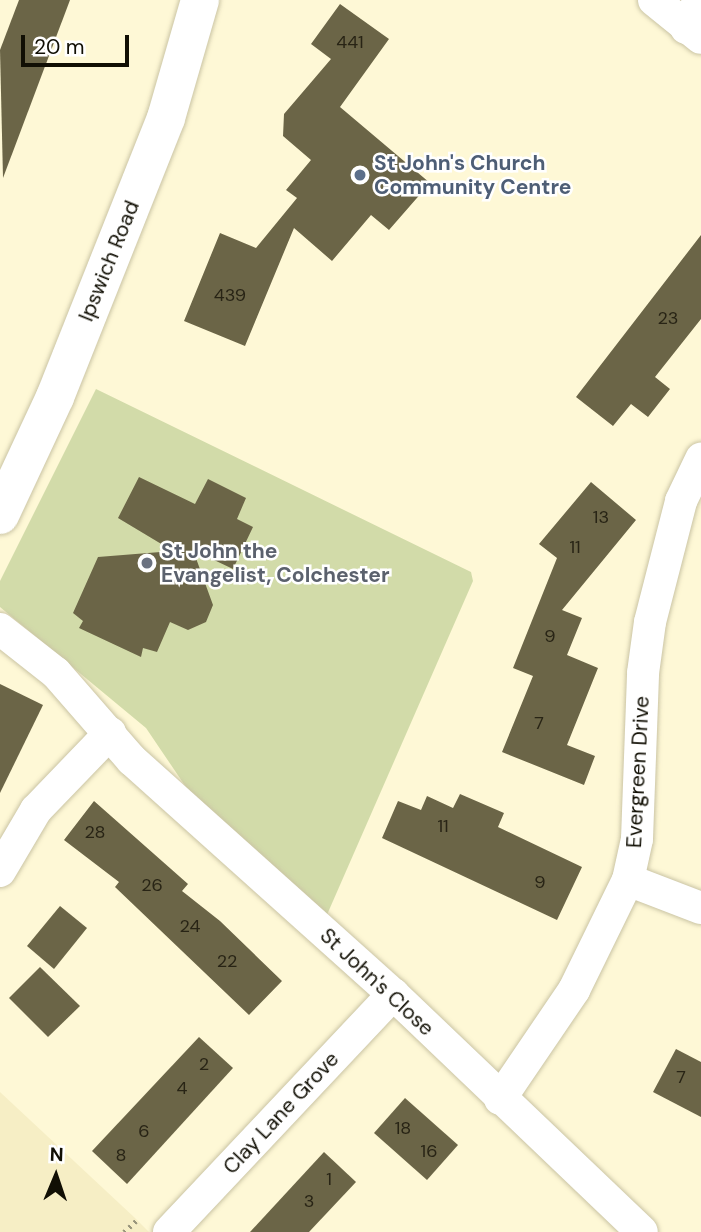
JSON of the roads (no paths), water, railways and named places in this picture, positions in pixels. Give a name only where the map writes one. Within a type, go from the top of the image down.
[{"type":"main road","name":"Ipswich Road","points":[[0,514],[55,397],[166,118],[200,0]]},
{"type":"street","points":[[654,0],[695,22]]},
{"type":"street","name":"Evergreen Drive","points":[[500,1099],[574,990],[628,880],[637,839],[643,674],[650,622],[681,501],[701,459]]},
{"type":"street","name":"St John's Close","points":[[0,629],[56,673],[132,761],[393,994],[642,1232]]},
{"type":"street","points":[[0,871],[36,810],[110,733]]},
{"type":"street","points":[[628,880],[701,908]]},
{"type":"street","name":"Clay Lane Grove","points":[[169,1232],[393,994]]},
{"type":"place","name":"St John's Church Community Centre","points":[[360,175]]},
{"type":"place","name":"St John the Evangelist, Colchester","points":[[147,563]]}]
